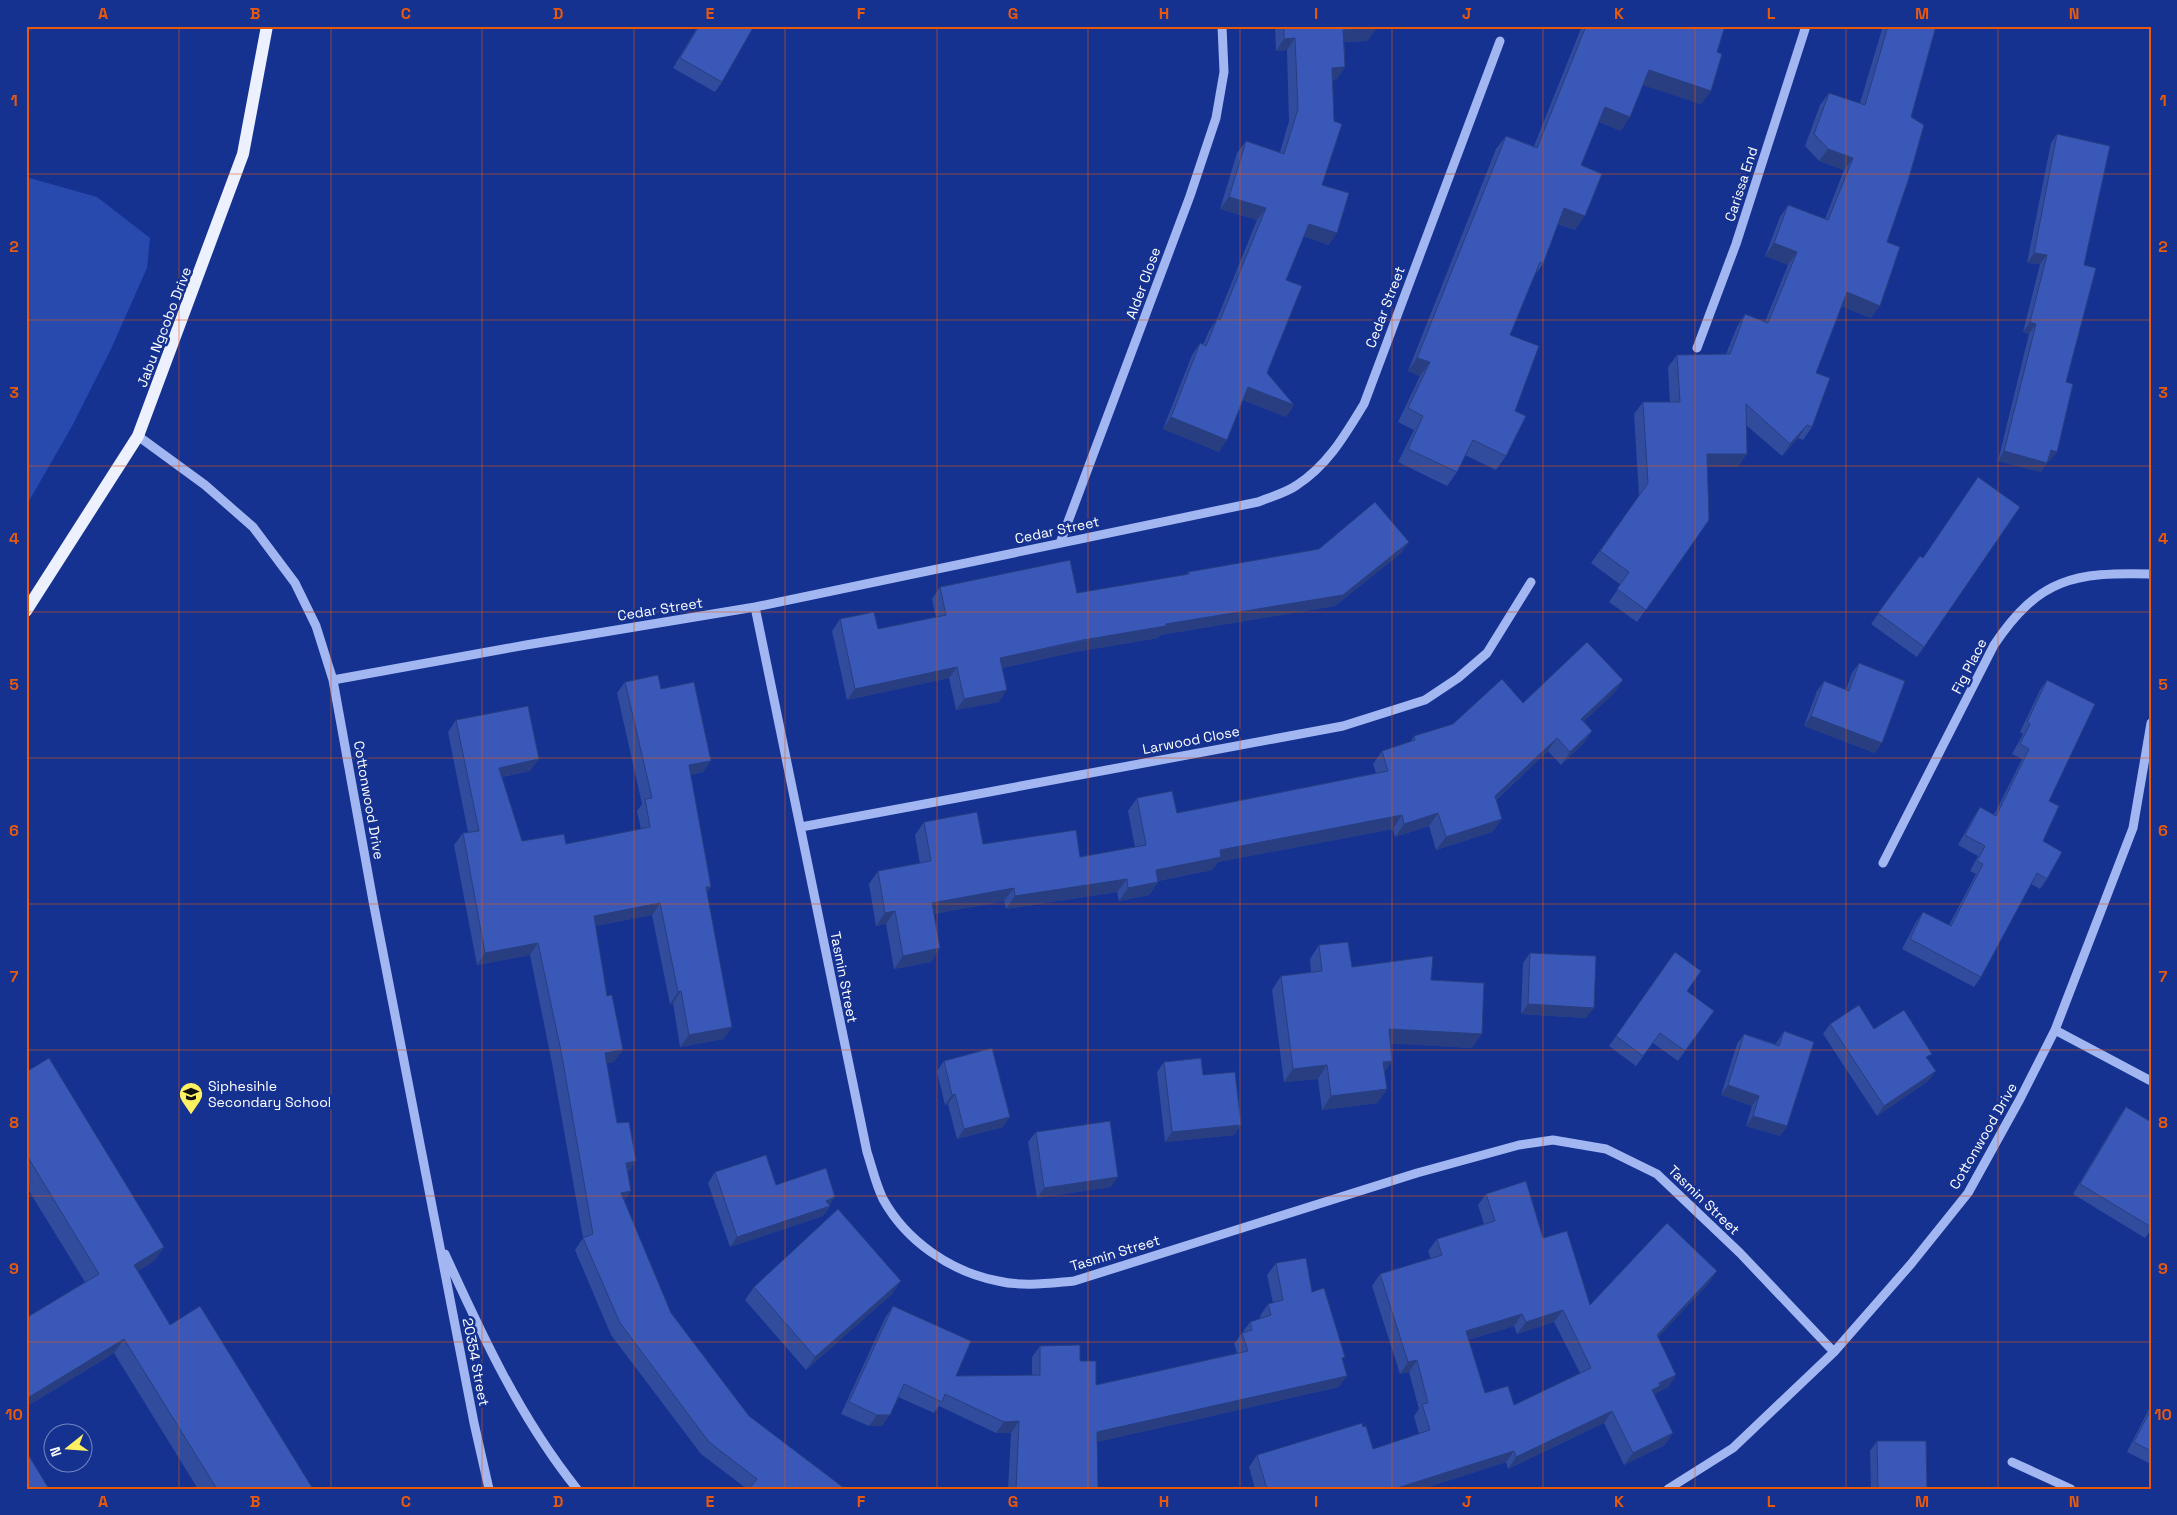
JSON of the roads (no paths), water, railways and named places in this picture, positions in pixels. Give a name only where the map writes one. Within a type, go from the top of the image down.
[{"type":"main road","name":"Jabu Ngcobo Drive","points":[[26,612],[138,436],[243,154],[268,26]]},
{"type":"street","name":"Alder Close","points":[[1060,543],[1186,205],[1216,118],[1224,72],[1222,26]]},
{"type":"street","name":"Carissa End","points":[[1696,348],[1736,244],[1806,26]]},
{"type":"street","name":"Cedar Street","points":[[333,680],[526,644],[754,607],[1258,502],[1296,486],[1322,465],[1343,440],[1364,404],[1500,41]]},
{"type":"street","name":"Cottonwood Drive","points":[[138,436],[205,485],[253,527],[296,583],[316,626],[333,680],[438,1240]]},
{"type":"street","name":"Fig Place","points":[[1883,863],[1994,645],[2010,621],[2027,603],[2047,590],[2076,577],[2105,573],[2151,574]]},
{"type":"street","name":"Larwood Close","points":[[801,827],[1343,726],[1425,700],[1458,678],[1487,653],[1531,582]]},
{"type":"street","name":"Tasmin Street","points":[[754,607],[801,827],[866,1152],[883,1198],[908,1235],[948,1263],[998,1282],[1035,1284],[1074,1281],[1416,1173],[1519,1144],[1554,1140],[1606,1149],[1657,1174],[1740,1253],[1834,1352]]},
{"type":"street","name":"Cottonwood Drive","points":[[1668,1489],[1733,1448],[1834,1352],[1968,1193],[2020,1099],[2055,1030],[2133,828],[2151,723]]},
{"type":"street","points":[[2055,1030],[2151,1081]]},
{"type":"street","name":"20354 Street","points":[[438,1240],[489,1489]]},
{"type":"street","points":[[438,1240],[482,1335],[501,1371],[554,1458],[577,1489]]},
{"type":"street","points":[[2012,1462],[2071,1489]]},
{"type":"place","name":"Siphesihle Secondary School","points":[[191,1115]]}]
